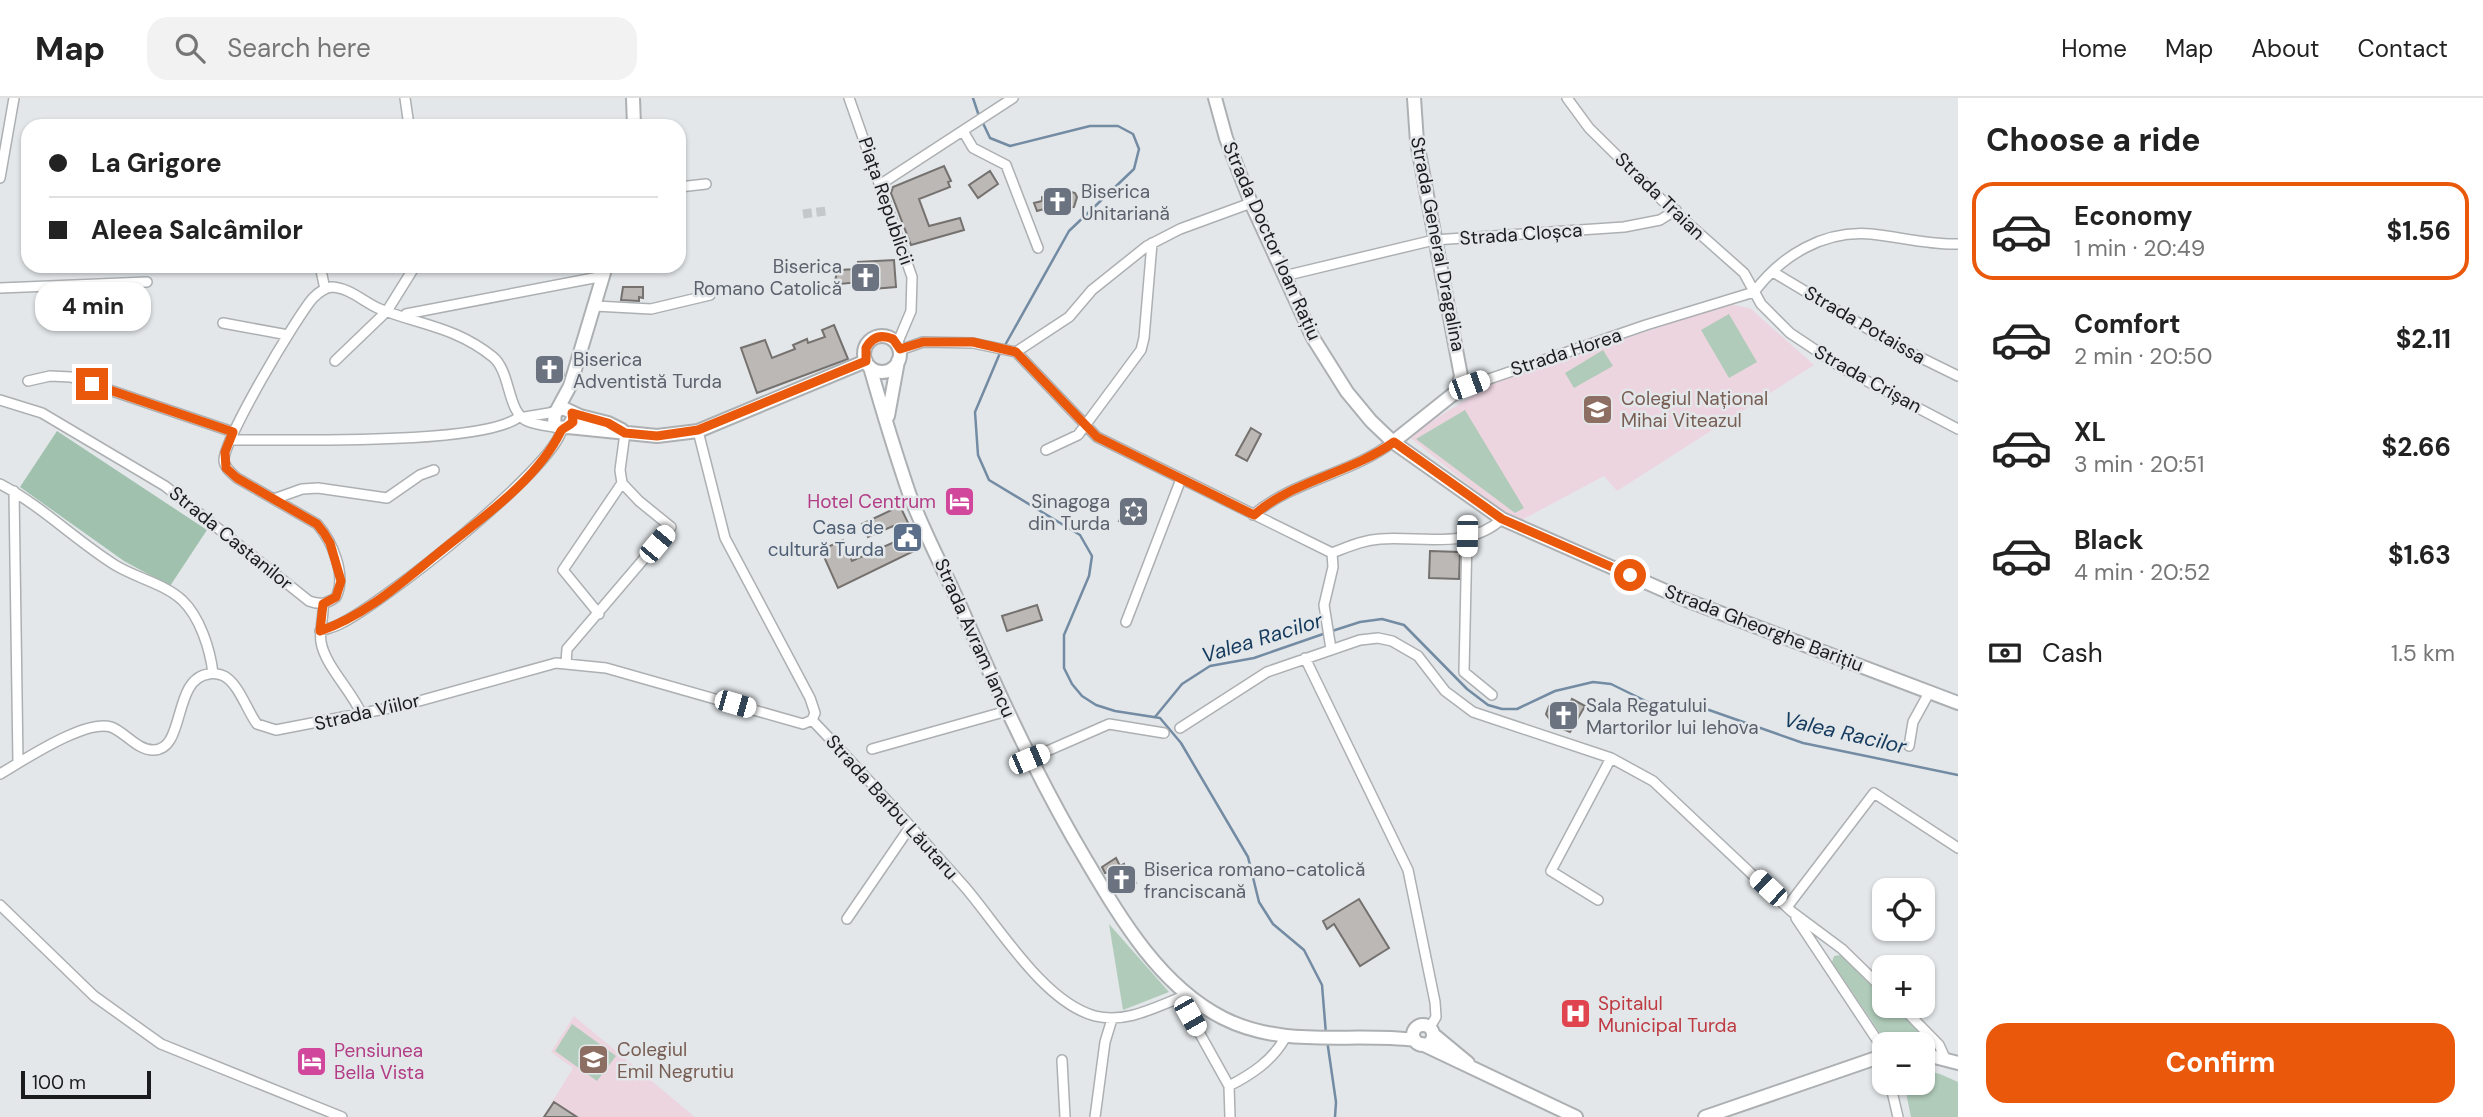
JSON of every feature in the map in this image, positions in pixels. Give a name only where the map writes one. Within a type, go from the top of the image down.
[{"type":"main road","points":[[634,98],[634,119]]},
{"type":"main road","name":"Strada Doctor Ioan Rațiu","points":[[1215,98],[1226,138],[1251,202],[1313,338],[1346,390],[1371,421],[1394,442]]},
{"type":"main road","name":"Strada General Dragalina","points":[[1414,98],[1417,142],[1434,240],[1461,366],[1457,390]]},
{"type":"main road","points":[[604,273],[570,386],[553,421],[563,428],[657,436],[698,430],[868,364],[885,371],[899,352],[887,337],[874,338],[866,348],[868,364]]},
{"type":"main road","name":"Strada Avram Iancu","points":[[888,423],[889,399],[899,352]]},
{"type":"main road","name":"Strada Avram Iancu","points":[[868,364],[910,494],[1029,759],[1115,909],[1142,947],[1185,996],[1239,1026],[1285,1038],[1418,1037],[1423,1024],[1432,1030]]},
{"type":"main road","name":"Strada Horea","points":[[1394,442],[1457,390]]},
{"type":"main road","points":[[556,411],[564,408],[572,413],[608,423],[625,433]]},
{"type":"main road","points":[[563,428],[573,419],[572,413]]},
{"type":"main road","name":"Strada Gheorghe Barițiu","points":[[1394,442],[1502,519],[1686,600],[1958,703]]},
{"type":"main road","points":[[1432,1030],[1470,1066]]},
{"type":"main road","points":[[1418,1037],[1470,1066],[1576,1117]]},
{"type":"main road","points":[[1935,1057],[1953,1061]]},
{"type":"main road","points":[[1705,1117],[1872,1058]]},
{"type":"street","points":[[0,178],[14,98]]},
{"type":"street","points":[[405,98],[408,119]]},
{"type":"street","name":"Piața Republicii","points":[[849,98],[909,265],[914,288],[908,323],[899,352]]},
{"type":"street","points":[[881,184],[1012,98]]},
{"type":"street","name":"Strada Traian","points":[[1567,98],[1590,128],[1664,202],[1744,273],[1754,292]]},
{"type":"street","points":[[965,130],[973,148],[1006,165],[1038,248]]},
{"type":"street","points":[[686,186],[706,184]]},
{"type":"street","points":[[1014,351],[1069,317],[1092,290],[1152,243],[1180,229],[1251,202]]},
{"type":"street","name":"Strada Cloșca","points":[[1284,276],[1434,240],[1624,228],[1660,219],[1675,210]]},
{"type":"street","points":[[1754,292],[1795,252],[1843,234],[1871,234],[1923,243],[1958,244]]},
{"type":"street","points":[[1046,450],[1078,435],[1143,345],[1152,243]]},
{"type":"street","points":[[1131,258],[1150,267]]},
{"type":"street","name":"Strada Potaissa","points":[[1773,272],[1895,345],[1958,376]]},
{"type":"street","points":[[322,273],[325,289]]},
{"type":"street","points":[[335,361],[387,311],[411,273]]},
{"type":"street","points":[[401,315],[596,273]]},
{"type":"street","points":[[0,288],[147,282]]},
{"type":"street","points":[[320,631],[340,624],[389,593],[492,510],[557,443],[563,428],[528,421],[520,416],[505,372],[494,358],[462,337],[425,321],[387,311],[350,292],[330,287],[313,298],[288,335],[232,436],[224,461],[226,468],[237,478],[317,524],[330,543],[341,581],[336,597],[323,604],[320,631],[327,658],[354,697],[362,715]]},
{"type":"street","name":"Strada Horea","points":[[1457,390],[1620,334],[1754,292]]},
{"type":"street","name":"Strada Crișan","points":[[1754,292],[1772,316],[1818,353],[1958,429]]},
{"type":"street","points":[[595,306],[651,309],[710,295]]},
{"type":"street","points":[[223,323],[288,335]]},
{"type":"street","points":[[899,352],[923,342],[973,342],[1014,351],[1085,426],[1110,444],[1332,553],[1378,539],[1454,540],[1487,530],[1502,519]]},
{"type":"street","points":[[28,381],[50,376],[71,377],[232,436],[451,436],[505,426],[520,416],[534,417],[556,411]]},
{"type":"street","name":"Strada Castanilor","points":[[0,400],[42,414],[165,485],[309,601],[323,604]]},
{"type":"street","name":"Strada Barbu Lăutaru","points":[[698,430],[725,538],[802,681],[814,708],[812,720],[966,889],[1026,964],[1064,1000],[1078,1009],[1112,1019]]},
{"type":"street","points":[[599,614],[564,570],[622,483],[621,460],[625,433]]},
{"type":"street","points":[[1254,515],[1295,489],[1348,468],[1394,442]]},
{"type":"street","points":[[274,499],[302,489],[318,488],[387,498],[421,475],[434,470]]},
{"type":"street","points":[[1126,622],[1181,479]]},
{"type":"street","points":[[566,663],[568,649],[671,527],[622,483]]},
{"type":"street","points":[[0,484],[30,500],[113,564],[182,600],[191,611],[211,655],[213,673],[201,675],[191,684],[170,738],[162,747],[153,750],[144,747],[113,728],[100,725],[75,732],[0,774]]},
{"type":"street","points":[[14,491],[18,764]]},
{"type":"street","points":[[1467,536],[1464,672],[1492,695]]},
{"type":"street","points":[[1331,649],[1324,619],[1324,605],[1334,567],[1332,553]]},
{"type":"street","points":[[1180,728],[1267,672],[1360,640],[1392,640],[1418,656],[1446,691],[1473,712],[1630,766],[1668,793],[1789,909],[1842,948],[1872,977]]},
{"type":"street","points":[[1305,658],[1408,870],[1435,1003],[1436,1017],[1432,1030]]},
{"type":"street","name":"Strada Viilor","points":[[213,673],[232,682],[247,711],[257,724],[267,729],[288,729],[362,715],[539,666],[566,663],[639,676],[803,724],[812,720]]},
{"type":"street","points":[[1909,746],[1913,722],[1930,691]]},
{"type":"street","points":[[872,750],[1007,711]]},
{"type":"street","points":[[1029,759],[1109,724],[1164,733]]},
{"type":"street","points":[[1598,900],[1551,871],[1611,758]]},
{"type":"street","points":[[1789,909],[1874,793],[1958,848]]},
{"type":"street","points":[[848,919],[910,827]]},
{"type":"street","points":[[0,905],[94,996],[161,1044],[342,1117]]},
{"type":"street","points":[[1789,909],[1872,1033]]},
{"type":"street","points":[[1827,963],[1832,951],[1842,948]]},
{"type":"street","points":[[1095,1117],[1104,1042],[1112,1019],[1132,1016],[1185,996],[1190,1016],[1229,1086],[1230,1117]]},
{"type":"street","points":[[1912,1018],[1953,1061]]},
{"type":"street","points":[[1229,1086],[1258,1070],[1285,1038]]},
{"type":"street","points":[[1062,1060],[1065,1117]]},
{"type":"street","points":[[1893,1095],[1898,1117]]},
{"type":"shaded area","name":"Colegiul Național Mihai Viteazul","points":[[1723,306],[1750,308],[1814,365],[1617,491],[1604,476],[1516,523],[1408,436],[1495,382]]},
{"type":"shaded area","name":"Colegiul Emil Negrutiu","points":[[574,1016],[695,1117],[543,1117],[573,1068],[551,1052]]},
{"type":"green space","points":[[1729,314],[1757,362],[1729,378],[1701,330]]},
{"type":"green space","points":[[1603,350],[1613,366],[1574,388],[1565,373]]},
{"type":"green space","points":[[1465,410],[1524,508],[1515,513],[1416,439]]},
{"type":"green space","points":[[57,431],[207,530],[170,586],[124,561],[20,487]]},
{"type":"green space","points":[[1109,924],[1169,992],[1123,1010]]},
{"type":"green space","points":[[1841,955],[1872,985],[1872,1018],[1905,1018],[1919,1032],[1879,1032],[1832,962],[1834,956]]},
{"type":"green space","points":[[572,1024],[616,1056],[597,1081],[555,1051]]},
{"type":"green space","points":[[1935,1073],[1958,1082],[1958,1117],[1911,1117],[1906,1095],[1935,1095]]},
{"type":"building","points":[[944,166],[951,181],[948,182],[950,187],[919,199],[929,226],[960,218],[964,230],[911,245],[891,193],[893,187]]},
{"type":"building","points":[[990,171],[998,184],[978,198],[969,185]]},
{"type":"building","name":"Biserica Unitariană","points":[[1068,191],[1075,193],[1077,197],[1074,207],[1045,213],[1044,209],[1037,211],[1034,203],[1042,201],[1042,197]]},
{"type":"building","name":"Biserica Romano Catolică","points":[[894,260],[896,287],[860,290],[860,282],[839,284],[835,280],[838,270],[859,269],[858,262]]},
{"type":"building","points":[[623,287],[643,287],[643,298],[639,297],[639,301],[621,300]]},
{"type":"building","points":[[834,325],[848,359],[757,393],[741,348],[765,340],[772,358],[795,349],[793,345],[807,339],[808,343],[825,337],[822,330]]},
{"type":"building","name":"Biserica Adventistă Turda","points":[[561,360],[564,376],[540,380],[537,364]]},
{"type":"building","points":[[1251,428],[1261,434],[1247,461],[1236,455]]},
{"type":"building","name":"Sinagoga din Turda","points":[[1127,500],[1146,508],[1137,525],[1119,521]]},
{"type":"building","points":[[900,506],[920,548],[838,588],[821,550],[843,540],[852,561],[899,540],[893,526],[868,537],[862,524]]},
{"type":"building","points":[[1430,551],[1460,552],[1459,579],[1429,578]]},
{"type":"building","points":[[1037,605],[1042,620],[1007,631],[1002,616]]},
{"type":"building","name":"Sala Regatului Martorilor lui Iehova","points":[[1572,699],[1585,706],[1570,732],[1558,727],[1559,724],[1550,720],[1546,714],[1549,706],[1555,704],[1567,710]]},
{"type":"building","name":"Biserica romano-catolică franciscană","points":[[1116,858],[1120,866],[1124,864],[1129,879],[1133,877],[1136,883],[1116,893],[1113,887],[1116,886],[1109,872],[1105,873],[1102,867]]},
{"type":"building","points":[[1359,899],[1389,948],[1360,966],[1334,924],[1327,929],[1323,921]]},
{"type":"building","name":"Colegiul Emil Negrutiu","points":[[554,1102],[577,1117],[544,1117]]},
{"type":"waterway","name":"Valea Racilor","points":[[973,98],[979,116]]},
{"type":"waterway","name":"Valea Racilor","points":[[982,121],[990,138],[1010,146],[1090,126],[1118,126],[1133,134],[1139,149],[1134,169],[1069,231],[1004,347]]},
{"type":"waterway","name":"Valea Racilor","points":[[1000,353],[975,412],[978,455],[989,480],[1080,535],[1092,556],[1089,576],[1064,635],[1064,668],[1082,696],[1096,705],[1160,718],[1181,743],[1248,857],[1259,902],[1273,924],[1304,950],[1322,985],[1326,1034]]},
{"type":"waterway","name":"Valea Racilor","points":[[1332,631],[1360,622],[1382,619],[1404,625],[1467,689],[1488,705],[1502,709],[1517,709],[1555,691],[1593,682],[1611,684],[1660,708],[1709,710],[1803,743],[1958,775]]},
{"type":"waterway","name":"Valea Racilor","points":[[1155,717],[1182,684],[1210,666],[1254,658],[1326,633]]},
{"type":"waterway","points":[[1327,1040],[1336,1102],[1335,1117]]},
{"type":"tunnel","points":[[803,214],[826,211]]},
{"type":"place","name":"Biserica Unitariană","points":[[1058,202]]},
{"type":"place","name":"Biserica Romano Catolică","points":[[865,277]]},
{"type":"place","name":"Biserica Adventistă Turda","points":[[550,370]]},
{"type":"place","name":"Colegiul Național Mihai Viteazul","points":[[1598,409]]},
{"type":"place","name":"Hotel Centrum","points":[[959,501]]},
{"type":"place","name":"Sinagoga din Turda","points":[[1133,512]]},
{"type":"place","name":"Casa de cultură Turda","points":[[907,538]]},
{"type":"place","name":"Sala Regatului Martorilor lui Iehova","points":[[1563,716]]},
{"type":"place","name":"Biserica romano-catolică franciscană","points":[[1121,880]]},
{"type":"place","name":"Spitalul Municipal Turda","points":[[1575,1014]]},
{"type":"place","name":"Colegiul Emil Negrutiu","points":[[594,1060]]},
{"type":"place","name":"Pensiunea Bella Vista","points":[[311,1061]]},
{"type":"route","points":[[92,384],[233,432],[225,452],[226,468],[237,478],[317,524],[330,543],[341,581],[340,590],[336,597],[323,604],[320,631],[340,624],[389,593],[492,510],[557,443],[562,429],[573,422],[572,413],[608,423],[625,433],[657,436],[698,430],[866,361],[869,342],[880,336],[893,339],[900,349],[923,342],[973,342],[1012,350],[1026,361],[1097,437],[1254,515],[1295,489],[1338,472],[1394,442],[1502,519],[1630,575]]}]
